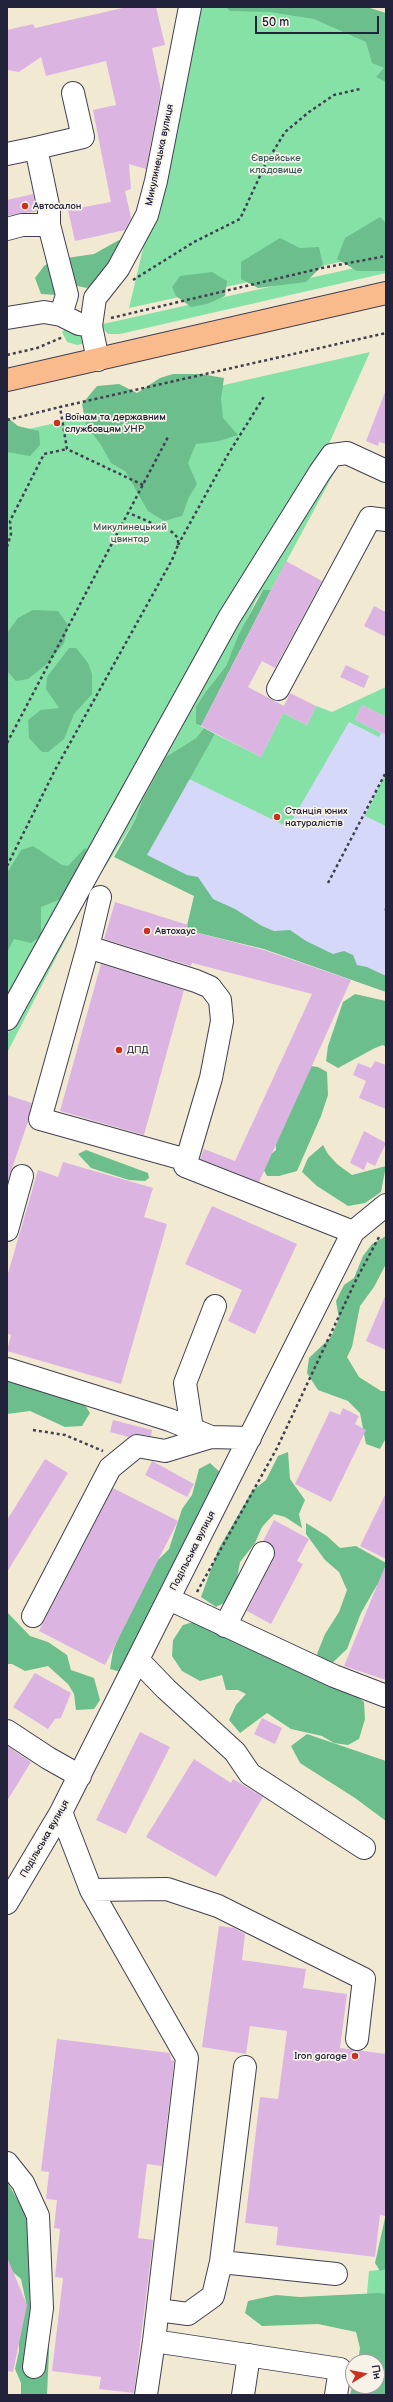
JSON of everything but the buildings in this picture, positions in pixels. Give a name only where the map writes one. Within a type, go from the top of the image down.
[{"type":"main road","points":[[7,380],[386,293]]},
{"type":"street","name":"Микулинецька вулиця","points":[[98,360],[91,326],[95,298],[129,251],[147,215],[156,181],[190,7]]},
{"type":"street","points":[[7,154],[83,137],[73,93]]},
{"type":"street","points":[[36,148],[49,210],[49,225],[67,295],[61,315]]},
{"type":"street","points":[[7,229],[22,225],[49,225]]},
{"type":"street","points":[[7,318],[44,312],[61,315],[79,324],[91,326]]},
{"type":"street","points":[[7,1019],[229,618],[320,472],[332,455],[347,453],[386,471]]},
{"type":"street","points":[[278,689],[370,518],[386,520]]},
{"type":"street","points":[[100,897],[88,946],[40,1119],[187,1160]]},
{"type":"street","points":[[88,946],[196,981],[210,987],[220,1000],[222,1021],[211,1078],[185,1166],[353,1232]]},
{"type":"street","points":[[7,1230],[22,1176]]},
{"type":"street","name":"Подільська вулиця","points":[[7,1903],[61,1812],[138,1660],[178,1604],[250,1438],[353,1232],[386,1205]]},
{"type":"street","points":[[202,1433],[185,1383],[215,1306]]},
{"type":"street","points":[[7,1369],[170,1420],[202,1433],[250,1438]]},
{"type":"street","points":[[33,1616],[110,1468],[137,1446],[165,1451],[202,1433]]},
{"type":"street","points":[[226,1626],[263,1553]]},
{"type":"street","points":[[178,1604],[334,1676],[386,1696]]},
{"type":"street","points":[[138,1660],[166,1689],[235,1752],[250,1774],[364,1848]]},
{"type":"street","points":[[7,1731],[48,1758],[80,1776]]},
{"type":"street","points":[[61,1812],[91,1890],[187,2058],[158,2310],[146,2395]]},
{"type":"street","points":[[91,1890],[167,1889],[218,1906],[364,1978],[357,2039]]},
{"type":"street","points":[[158,2310],[188,2314],[214,2296],[221,2262],[245,2067]]},
{"type":"street","points":[[7,2163],[23,2183],[38,2216],[42,2308],[34,2367]]},
{"type":"street","points":[[221,2262],[336,2274]]},
{"type":"street","points":[[154,2342],[340,2369],[336,2395]]},
{"type":"street","points":[[243,2395],[249,2355]]},
{"type":"path","points":[[107,282],[136,280],[194,242],[240,219],[265,165],[285,132],[309,112],[334,96],[360,89]]},
{"type":"path","points":[[91,326],[106,319],[322,268],[386,256]]},
{"type":"path","points":[[7,420],[386,333]]},
{"type":"path","points":[[7,355],[37,348],[64,337]]},
{"type":"path","points":[[7,866],[55,770],[172,560],[178,545],[227,456],[265,395]]},
{"type":"path","points":[[60,407],[66,449]]},
{"type":"path","points":[[7,743],[168,437]]},
{"type":"path","points":[[7,547],[11,534],[8,522],[44,454],[66,449],[93,460],[143,485]]},
{"type":"path","points":[[129,513],[172,532],[178,538],[178,545]]},
{"type":"path","points":[[328,883],[386,772]]},
{"type":"path","points":[[178,1604],[277,1448],[356,1280],[378,1238],[382,1235]]},
{"type":"path","points":[[33,1430],[65,1435],[106,1452],[124,1457]]},
{"type":"shaded area","name":"Станція юних натуралістів","points":[[386,687],[386,992],[264,949],[186,930],[194,896],[139,868],[215,734],[261,757],[283,713],[307,725],[316,706],[332,712]]},
{"type":"green space","name":"Єврейське кладовище","points":[[200,7],[341,7],[386,20],[386,252],[129,308]]},
{"type":"green space","points":[[226,7],[367,7],[386,13],[386,82],[376,77],[384,68],[372,63],[366,42],[314,19],[270,12],[230,11]]},
{"type":"green space","points":[[380,217],[386,223],[386,271],[357,271],[337,259],[345,238]]},
{"type":"green space","points":[[280,238],[300,248],[319,247],[323,265],[306,282],[258,288],[241,279],[241,262]]},
{"type":"green space","points":[[119,240],[132,244],[102,276],[87,288],[73,285],[57,295],[41,294],[35,278],[44,266],[53,260],[94,254]]},
{"type":"green space","points":[[386,261],[386,273],[120,334],[108,334],[103,328],[103,324]]},
{"type":"green space","points":[[212,272],[227,281],[225,296],[207,304],[191,307],[176,296],[172,287],[180,276]]},
{"type":"green space","points":[[66,328],[80,333],[86,343],[77,345],[67,342],[62,332]]},
{"type":"green space","name":"Микулинецький цвинтар","points":[[370,352],[323,457],[7,1009],[7,434]]},
{"type":"green space","points":[[173,374],[201,374],[224,378],[221,399],[223,418],[238,435],[219,441],[196,444],[188,463],[197,484],[189,497],[182,516],[164,521],[148,511],[125,471],[111,463],[101,445],[86,425],[82,404],[97,386],[119,384],[137,393],[160,378]]},
{"type":"green space","points":[[7,417],[18,426],[39,431],[40,445],[30,456],[7,452]]},
{"type":"green space","points":[[331,470],[335,471],[271,590],[263,590],[256,600],[226,666],[207,690],[196,724],[204,728],[196,738],[166,758],[142,801],[135,820],[93,886],[7,1053],[7,1035],[105,853],[182,716]]},
{"type":"green space","points":[[263,590],[271,590],[201,726],[196,724],[196,707],[226,666],[239,634]]},
{"type":"green space","points":[[33,610],[58,611],[68,625],[64,643],[48,663],[28,679],[16,681],[7,671],[7,633],[18,618]]},
{"type":"green space","points":[[69,648],[76,648],[88,663],[92,674],[92,694],[74,714],[64,739],[48,752],[42,752],[29,738],[28,720],[41,710],[59,708],[46,689],[47,677]]},
{"type":"green space","points":[[386,687],[386,717],[362,705],[355,720],[381,733],[379,737],[349,722],[288,827],[189,779],[215,734],[261,757],[283,713],[307,725],[316,706],[332,712]]},
{"type":"green space","points":[[204,728],[215,734],[147,855],[187,875],[198,877],[213,899],[235,909],[262,926],[274,931],[290,930],[306,941],[333,954],[344,951],[353,955],[357,965],[367,967],[386,976],[386,992],[264,949],[186,930],[194,896],[114,857],[135,820],[142,801],[166,757],[196,738]]},
{"type":"green space","points":[[386,772],[386,826],[365,816]]},
{"type":"green space","points":[[33,846],[62,865],[68,866],[85,848],[95,861],[73,894],[41,907],[41,936],[31,943],[14,939],[7,952],[7,873],[21,850]]},
{"type":"green space","points":[[355,994],[386,1001],[386,1047],[383,1045],[375,1048],[338,1068],[326,1061],[328,1046],[343,1002]]},
{"type":"green space","points":[[304,1065],[318,1067],[327,1072],[328,1095],[321,1116],[297,1171],[279,1176],[267,1176],[260,1163],[276,1150],[275,1133]]},
{"type":"green space","points":[[323,1145],[328,1154],[337,1164],[352,1175],[386,1166],[381,1192],[365,1203],[348,1206],[317,1186],[302,1172],[308,1158]]},
{"type":"green space","points":[[86,1150],[148,1173],[149,1178],[145,1181],[129,1180],[91,1168],[78,1154]]},
{"type":"green space","points":[[386,1236],[386,1264],[374,1287],[360,1306],[352,1347],[347,1357],[359,1377],[381,1391],[386,1391],[386,1438],[380,1449],[366,1444],[360,1413],[348,1401],[318,1390],[307,1373],[309,1358],[331,1337],[339,1319],[336,1301],[344,1285],[354,1278],[363,1256],[372,1244]]},
{"type":"green space","points":[[7,1377],[80,1397],[90,1413],[82,1426],[65,1427],[30,1411],[7,1414]]},
{"type":"green space","points":[[288,1452],[290,1479],[305,1500],[299,1514],[302,1528],[285,1517],[274,1514],[262,1527],[255,1543],[240,1562],[236,1584],[226,1602],[216,1607],[201,1597],[218,1550],[252,1491],[266,1480],[278,1456]]},
{"type":"green space","points":[[210,1463],[223,1475],[121,1672],[110,1669],[113,1651],[131,1606],[155,1563],[169,1549],[182,1509],[192,1495],[199,1469]]},
{"type":"green space","points":[[306,1523],[327,1536],[340,1548],[356,1546],[386,1563],[386,1588],[377,1585],[361,1613],[347,1649],[327,1668],[317,1654],[325,1634],[339,1612],[347,1590],[339,1572],[325,1560],[306,1534]]},
{"type":"green space","points":[[7,1612],[30,1636],[48,1642],[67,1655],[71,1670],[94,1678],[100,1700],[94,1709],[76,1710],[74,1694],[68,1684],[48,1666],[25,1671],[12,1664],[7,1664]]},
{"type":"green space","points":[[200,1620],[343,1686],[364,1702],[365,1719],[359,1739],[348,1745],[334,1743],[322,1736],[291,1729],[267,1713],[240,1733],[229,1720],[236,1705],[246,1694],[238,1690],[226,1690],[222,1675],[200,1681],[182,1671],[172,1656],[173,1640],[183,1625]]},
{"type":"green space","points":[[307,1734],[386,1761],[386,1821],[355,1798],[300,1763],[291,1746]]},
{"type":"green space","points":[[7,2182],[19,2202],[41,2217],[49,2352],[47,2395],[21,2395],[21,2383],[15,2369],[19,2351],[19,2329],[26,2302],[21,2279],[7,2267]]},
{"type":"green space","points":[[385,2218],[386,2269],[380,2271],[375,2263]]},
{"type":"green space","points":[[386,2269],[386,2294],[367,2294],[369,2271]]},
{"type":"green space","points":[[379,2293],[386,2294],[386,2395],[350,2395],[385,2394],[385,2354],[359,2354],[360,2348],[356,2332],[318,2324],[262,2326],[245,2313],[248,2301],[276,2295],[300,2297]]},
{"type":"place","name":"Автосалон","points":[[25,206]]},
{"type":"place","name":"Воїнам та державним службовцям УНР","points":[[57,423]]},
{"type":"place","name":"Станція юних натуралістів","points":[[277,817]]},
{"type":"place","name":"Автохаус","points":[[147,931]]},
{"type":"place","name":"ДПД","points":[[119,1050]]},
{"type":"place","name":"Iron garage","points":[[355,2056]]}]
